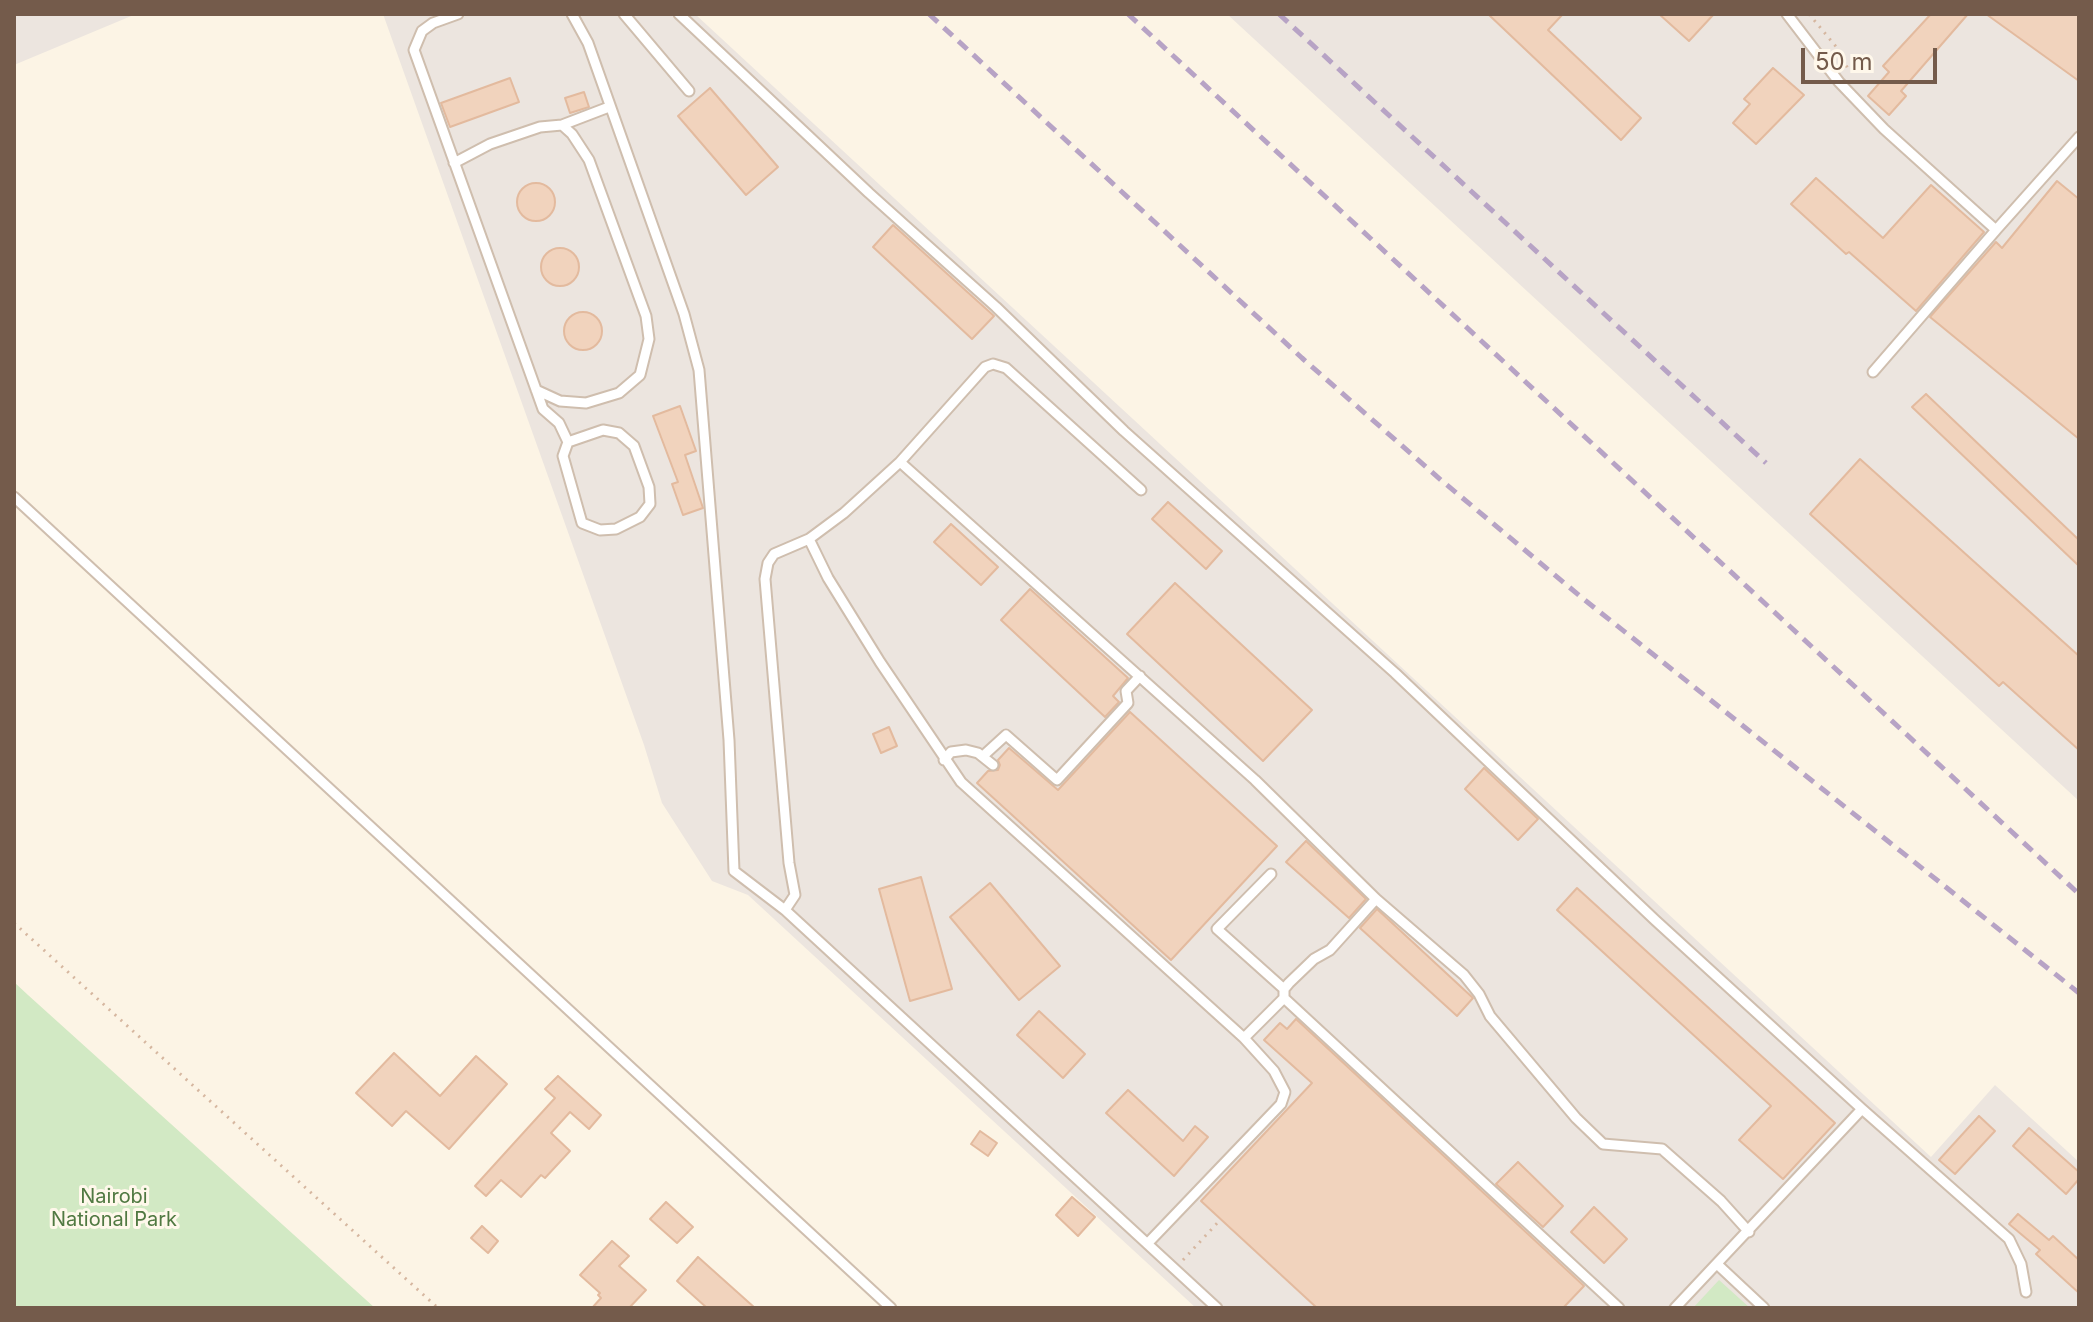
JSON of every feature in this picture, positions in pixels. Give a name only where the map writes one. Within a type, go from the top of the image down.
[{"type":"lane","points":[[458,14],[433,23],[422,31],[414,50],[543,409],[559,423],[568,442],[563,456],[582,523],[600,530],[616,529],[640,517],[650,504],[649,487],[634,446],[619,433],[603,430],[568,442]]},
{"type":"lane","points":[[572,14],[588,43],[684,314],[699,370],[729,740],[734,871],[785,910],[1217,1308]]},
{"type":"lane","points":[[624,14],[689,91]]},
{"type":"lane","points":[[679,14],[869,193],[996,307],[1124,431],[1395,673],[1655,920],[2009,1239],[2021,1264],[2026,1292]]},
{"type":"lane","points":[[1787,14],[1839,82],[1884,129],[1996,230]]},
{"type":"lane","points":[[454,163],[490,144],[540,127],[562,125],[609,107]]},
{"type":"lane","points":[[536,390],[560,401],[586,403],[619,393],[640,375],[649,339],[646,316],[589,160],[572,134],[562,125]]},
{"type":"lane","points":[[1873,372],[2079,137]]},
{"type":"lane","points":[[785,910],[795,895],[789,863],[765,579],[768,563],[774,554],[809,539],[844,513],[900,462],[985,367],[993,364],[1006,368],[1141,490]]},
{"type":"lane","points":[[900,462],[1255,780],[1376,899],[1464,975],[1479,994],[1490,1016],[1576,1118],[1603,1144],[1662,1149],[1721,1201],[1749,1232]]},
{"type":"lane","points":[[14,497],[891,1308]]},
{"type":"lane","points":[[809,539],[828,578],[961,782],[1244,1038],[1274,1071],[1285,1092],[1281,1104],[1148,1243]]},
{"type":"lane","points":[[983,756],[1006,735],[1057,780],[1128,703],[1126,691],[1140,676]]},
{"type":"lane","points":[[944,760],[951,752],[966,750],[983,756],[993,765]]},
{"type":"lane","points":[[1271,874],[1217,929],[1619,1308]]},
{"type":"lane","points":[[1244,1038],[1314,959],[1330,950],[1376,899]]},
{"type":"lane","points":[[1675,1308],[1862,1109]]},
{"type":"lane","points":[[1718,1265],[1764,1308]]},
{"type":"path","points":[[1809,14],[1838,49],[1851,76]]},
{"type":"path","points":[[14,923],[438,1308]]},
{"type":"path","points":[[1175,1269],[1221,1219]]},
{"type":"shaded area","points":[[14,14],[136,14],[14,65]]},
{"type":"shaded area","points":[[383,14],[695,14],[1931,1157],[1995,1085],[2079,1162],[2079,1308],[1196,1308],[748,895],[712,881],[662,803]]},
{"type":"shaded area","points":[[1227,14],[2079,14],[2079,801]]},
{"type":"green space","name":"Nairobi National Park","points":[[14,982],[28,995],[375,1308],[14,1308]]},
{"type":"green space","points":[[1719,1280],[1750,1308],[1693,1308]]},
{"type":"building","points":[[1488,14],[1563,14],[1548,30],[1641,118],[1621,140]]},
{"type":"building","points":[[1659,14],[1714,14],[1689,41]]},
{"type":"building","points":[[1931,14],[1968,14],[1901,91],[1906,96],[1889,115],[1868,96],[1889,72],[1883,66]]},
{"type":"building","points":[[1986,14],[2079,14],[2079,81]]},
{"type":"building","points":[[1773,68],[1804,95],[1756,144],[1733,123],[1750,104],[1744,99]]},
{"type":"building","points":[[510,78],[519,102],[450,127],[441,103]]},
{"type":"building","points":[[710,88],[778,167],[746,195],[678,116]]},
{"type":"building","points":[[584,92],[589,107],[570,113],[565,98]]},
{"type":"building","points":[[1816,178],[1883,238],[1931,185],[1984,232],[1916,311],[1791,204]]},
{"type":"building","points":[[2057,181],[2079,199],[2079,439],[1930,317],[1996,242],[2002,248]]},
{"type":"building","points":[[536,183],[549,189],[555,202],[549,215],[536,221],[523,215],[517,202],[523,189]]},
{"type":"building","points":[[893,225],[994,316],[972,339],[873,247]]},
{"type":"building","points":[[560,248],[573,254],[579,267],[573,280],[560,286],[547,280],[541,267],[547,254]]},
{"type":"building","points":[[583,312],[596,318],[602,331],[596,344],[583,350],[570,344],[564,331],[570,318]]},
{"type":"building","points":[[1926,394],[2079,540],[2079,566],[1912,407]]},
{"type":"building","points":[[680,406],[696,451],[685,455],[703,508],[683,515],[672,484],[678,482],[653,416]]},
{"type":"building","points":[[1860,459],[2079,656],[2079,750],[2003,682],[1999,686],[1810,514]]},
{"type":"building","points":[[1168,502],[1222,551],[1206,569],[1152,519]]},
{"type":"building","points":[[951,524],[998,567],[981,585],[934,542]]},
{"type":"building","points":[[1175,583],[1312,710],[1263,761],[1127,634]]},
{"type":"building","points":[[1030,589],[1128,678],[1113,696],[1119,702],[1105,717],[1001,620]]},
{"type":"building","points":[[1130,712],[1277,846],[1171,960],[977,783],[988,771],[998,770],[998,760],[1009,748],[1058,790]]},
{"type":"building","points":[[889,727],[897,746],[881,753],[873,734]]},
{"type":"building","points":[[1484,768],[1538,819],[1518,840],[1465,789]]},
{"type":"building","points":[[1306,841],[1366,899],[1349,918],[1286,862]]},
{"type":"building","points":[[921,877],[952,989],[910,1001],[879,889]]},
{"type":"building","points":[[990,883],[1060,966],[1019,1000],[950,917]]},
{"type":"building","points":[[1577,888],[1835,1123],[1783,1179],[1739,1140],[1771,1106],[1557,910]]},
{"type":"building","points":[[1377,909],[1473,998],[1457,1016],[1360,928]]},
{"type":"building","points":[[1039,1011],[1085,1054],[1063,1078],[1017,1035]]},
{"type":"building","points":[[1296,1019],[1584,1286],[1563,1308],[1317,1308],[1201,1201],[1312,1083],[1264,1040],[1280,1023],[1287,1029]]},
{"type":"building","points":[[394,1053],[440,1096],[476,1056],[507,1084],[449,1149],[406,1111],[392,1126],[356,1093]]},
{"type":"building","points":[[558,1076],[601,1115],[589,1129],[570,1112],[551,1133],[570,1151],[545,1178],[541,1175],[521,1197],[501,1180],[486,1196],[475,1186],[555,1098],[545,1089]]},
{"type":"building","points":[[1128,1090],[1183,1141],[1195,1126],[1208,1137],[1174,1176],[1106,1113]]},
{"type":"building","points":[[1979,1116],[1995,1131],[1955,1174],[1939,1160]]},
{"type":"building","points":[[2029,1128],[2079,1172],[2079,1179],[2066,1194],[2013,1146]]},
{"type":"building","points":[[980,1131],[997,1143],[988,1156],[971,1144]]},
{"type":"building","points":[[1518,1162],[1563,1206],[1543,1227],[1496,1184]]},
{"type":"building","points":[[1072,1197],[1095,1217],[1078,1236],[1056,1215]]},
{"type":"building","points":[[666,1202],[693,1227],[677,1243],[650,1219]]},
{"type":"building","points":[[1594,1207],[1627,1239],[1604,1263],[1571,1232]]},
{"type":"building","points":[[2018,1214],[2049,1240],[2053,1236],[2079,1260],[2079,1293],[2036,1254],[2040,1250],[2009,1224]]},
{"type":"building","points":[[482,1226],[498,1241],[488,1253],[471,1238]]},
{"type":"building","points":[[612,1241],[629,1256],[619,1266],[646,1290],[629,1308],[592,1308],[601,1298],[600,1293],[580,1275]]},
{"type":"building","points":[[698,1257],[755,1308],[707,1308],[677,1281]]},
{"type":"railway","points":[[929,14],[1302,358],[1441,480],[1581,597],[2079,993]]},
{"type":"railway","points":[[1128,14],[2079,894]]},
{"type":"railway","points":[[1279,14],[1766,463]]}]
